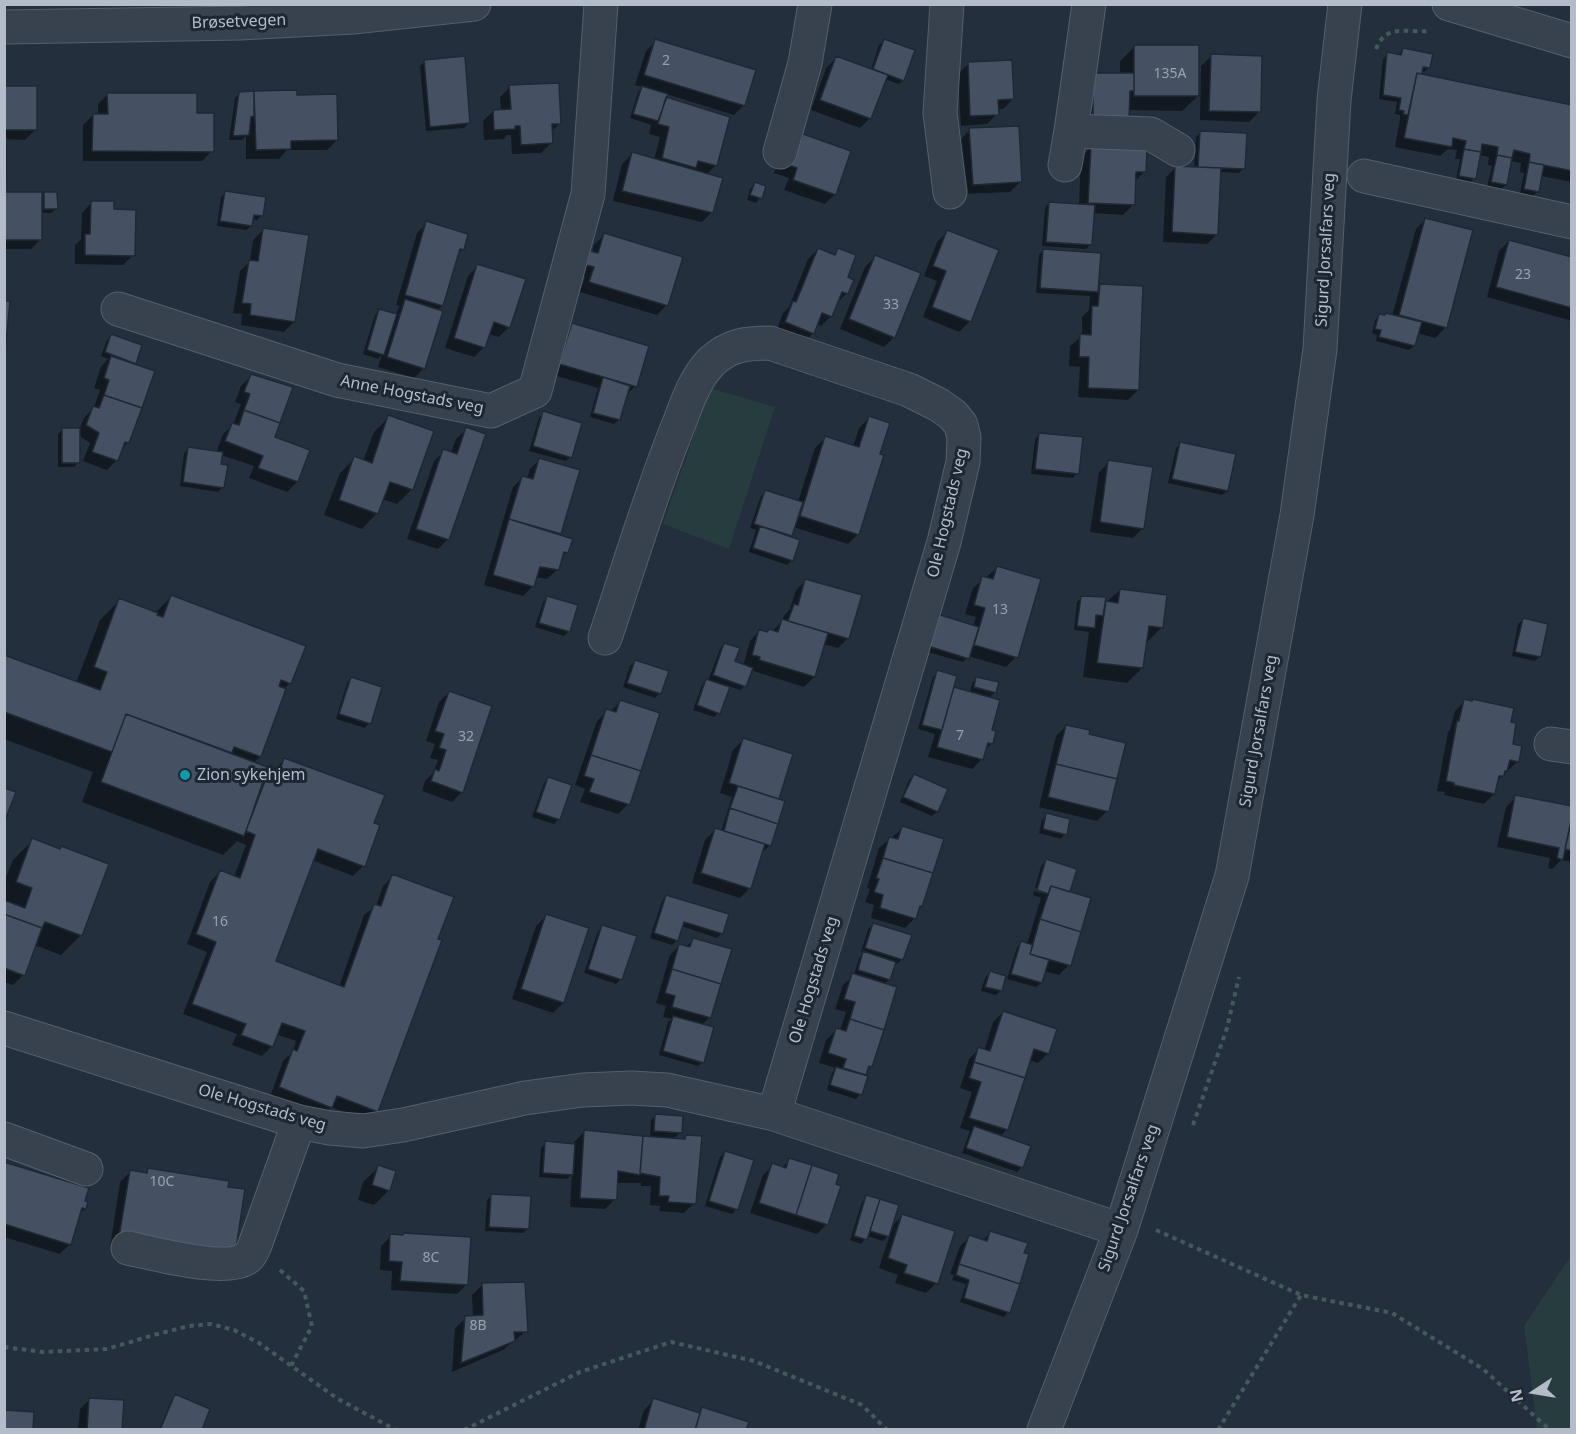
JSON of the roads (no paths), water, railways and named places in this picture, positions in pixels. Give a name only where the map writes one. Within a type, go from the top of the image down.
[{"type":"street","name":"Brøsetvegen","points":[[4,27],[240,23],[352,17],[474,4]]},
{"type":"street","name":"Anne Hogstads veg","points":[[118,309],[338,380],[491,411],[535,391],[588,194],[601,4]]},
{"type":"street","points":[[780,152],[806,63],[815,4]]},
{"type":"street","points":[[947,4],[940,113],[950,192]]},
{"type":"street","points":[[1065,165],[1089,4]]},
{"type":"street","name":"Sigurd Jorsalfars veg","points":[[1044,1430],[1124,1219],[1232,876],[1297,515],[1320,349],[1334,100],[1345,4]]},
{"type":"street","points":[[1440,14],[1572,40]]},
{"type":"street","points":[[1071,131],[1151,134],[1178,150]]},
{"type":"street","points":[[1364,176],[1572,222]]},
{"type":"street","name":"Ole Hogstads veg","points":[[605,638],[667,452],[696,381],[712,362],[727,351],[745,343],[770,343],[909,390],[954,415],[961,425],[964,438],[963,462],[944,542],[774,1114]]},
{"type":"street","name":"Ole Hogstads veg","points":[[4,1029],[299,1122],[330,1128],[363,1131],[403,1125],[525,1098],[583,1090],[631,1088],[667,1090],[774,1114],[1124,1219]]},
{"type":"street","points":[[128,1248],[216,1265],[233,1264],[248,1257],[255,1245],[299,1122]]},
{"type":"street","points":[[4,1139],[86,1169]]},
{"type":"place","name":"Zion sykehjem","points":[[185,775]]}]
